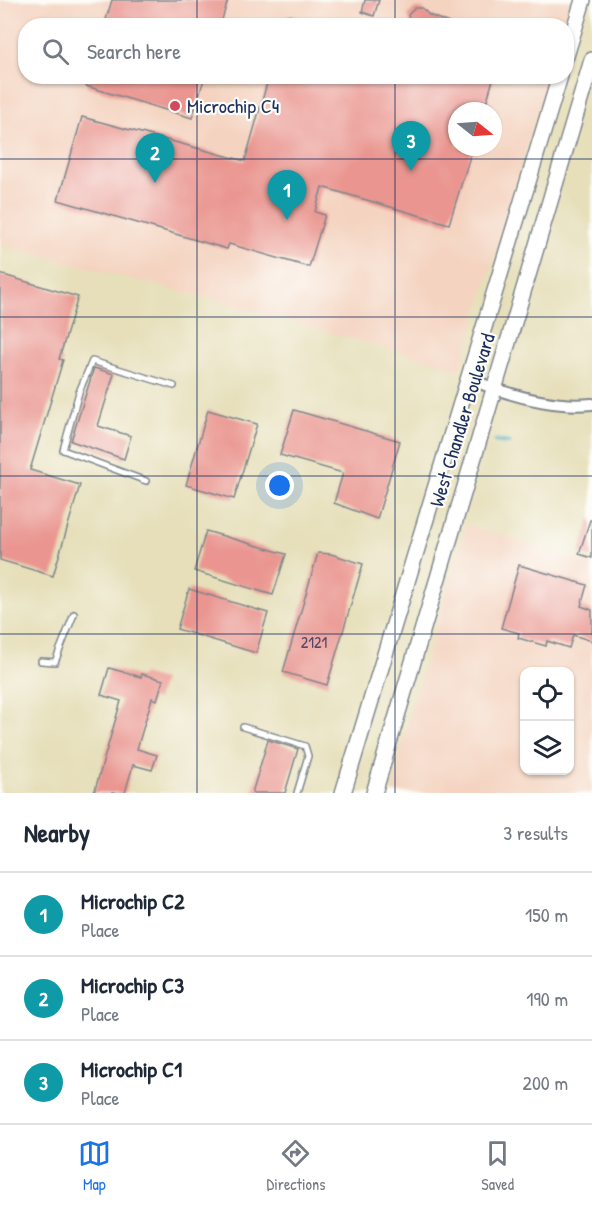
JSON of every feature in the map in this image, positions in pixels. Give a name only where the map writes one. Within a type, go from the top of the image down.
[{"type":"main road","points":[[574,32],[583,0]]},
{"type":"main road","name":"West Chandler Boulevard","points":[[374,793],[592,60]]},
{"type":"main road","name":"West Chandler Boulevard","points":[[343,793],[558,84]]},
{"type":"main road","points":[[363,730],[390,739]]},
{"type":"street","points":[[470,379],[494,389],[553,403],[592,404]]},
{"type":"lane","points":[[146,481],[63,450],[79,392],[92,361],[174,386]]},
{"type":"lane","points":[[41,661],[54,662],[74,614]]},
{"type":"lane","points":[[243,727],[305,747],[308,756],[297,793]]},
{"type":"shaded area","points":[[0,0],[571,0],[566,18],[18,18],[18,84],[546,84],[460,369],[214,300],[0,245]]},
{"type":"shaded area","points":[[467,525],[592,563],[592,793],[392,793],[408,720]]},
{"type":"building","points":[[112,0],[228,0],[222,18],[106,18]]},
{"type":"building","points":[[365,0],[379,0],[374,16],[362,12]]},
{"type":"building","points":[[415,8],[422,8],[436,18],[409,18],[408,15]]},
{"type":"building","name":"Microchip C4","points":[[87,84],[203,84],[192,118],[86,86]]},
{"type":"building","points":[[267,84],[492,84],[487,102],[448,102],[448,156],[470,156],[449,224],[322,187],[315,212],[325,215],[309,267],[229,244],[227,249],[58,200],[82,117],[245,161]]},
{"type":"building","points":[[0,274],[78,297],[59,359],[63,360],[30,470],[80,485],[53,576],[0,560]]},
{"type":"building","points":[[94,368],[114,374],[98,426],[131,436],[124,459],[71,441]]},
{"type":"building","points":[[208,410],[257,424],[234,499],[186,485]]},
{"type":"building","points":[[294,410],[400,441],[377,519],[334,503],[343,473],[280,455]]},
{"type":"building","points":[[590,520],[592,520],[592,558],[579,554]]},
{"type":"building","points":[[206,531],[286,554],[273,595],[194,571]]},
{"type":"building","points":[[318,553],[331,554],[363,564],[327,685],[283,672]]},
{"type":"building","points":[[519,565],[587,585],[581,606],[592,610],[592,641],[573,635],[569,648],[547,641],[546,646],[518,638],[519,633],[501,628]]},
{"type":"building","points":[[189,589],[268,613],[256,653],[177,629]]},
{"type":"building","points":[[109,668],[141,677],[142,674],[163,680],[157,700],[152,698],[137,749],[157,755],[152,770],[133,765],[125,793],[94,793],[121,701],[101,695]]},
{"type":"building","points":[[268,740],[298,749],[285,793],[252,793]]},
{"type":"waterway","points":[[495,441],[509,443]]},
{"type":"place","name":"Microchip C4","points":[[175,106]]},
{"type":"place","name":"Microchip C1","points":[[411,171]]},
{"type":"place","name":"Microchip C3","points":[[155,183]]},
{"type":"place","name":"Microchip C2","points":[[287,220]]}]
